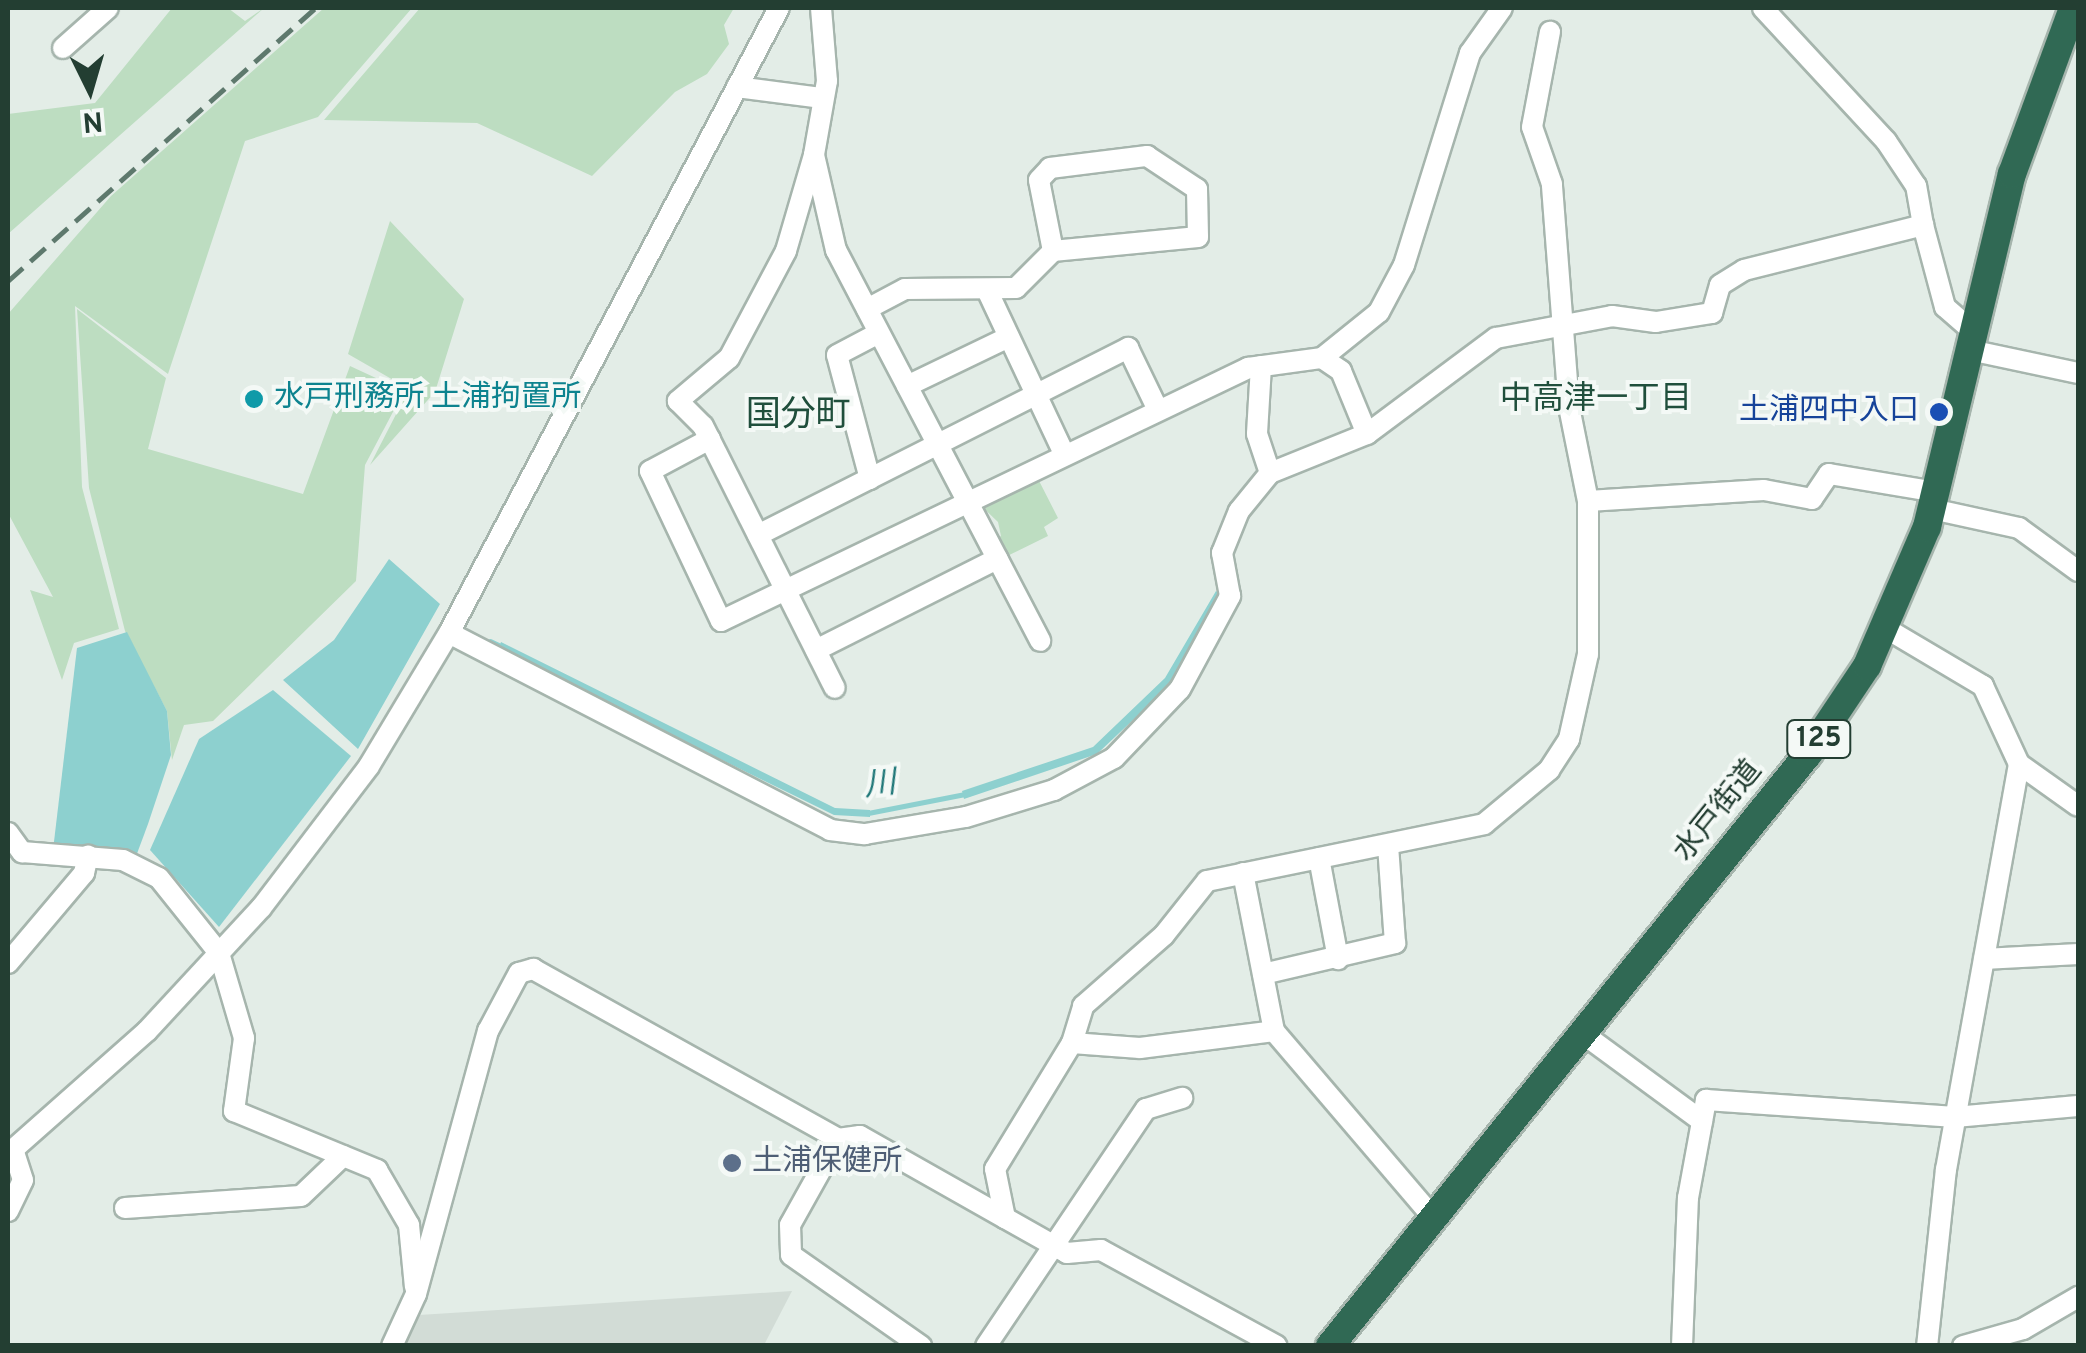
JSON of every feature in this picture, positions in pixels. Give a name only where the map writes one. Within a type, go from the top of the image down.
[{"type":"highway","name":"水戸街道","points":[[1330,1346],[1808,754],[1886,629],[1935,500],[2012,174],[2073,8]]},
{"type":"street","points":[[63,48],[108,8]]},
{"type":"street","points":[[8,1211],[24,1180],[10,1152],[219,954],[345,800],[449,632],[779,8]]},
{"type":"street","points":[[821,8],[822,98],[814,155],[786,250],[730,358],[678,401],[710,440],[836,688]]},
{"type":"street","points":[[1763,8],[1886,141],[1916,186],[1945,307],[1972,341],[2078,373]]},
{"type":"street","points":[[710,440],[650,471],[715,614],[734,618],[966,499],[1158,410],[1261,366],[1322,358],[1378,312],[1404,265],[1470,53],[1491,11]]},
{"type":"street","points":[[1006,1218],[995,1170],[1072,1043],[1084,1006],[1164,934],[1195,889],[1243,873],[1484,824],[1550,770],[1569,739],[1588,654],[1588,501],[1569,406],[1568,324],[1549,230],[1552,184],[1532,127],[1550,32]]},
{"type":"street","points":[[737,86],[822,98]]},
{"type":"street","points":[[814,155],[836,250],[1040,641]]},
{"type":"street","points":[[867,309],[905,289],[1016,288],[1053,251],[1198,237],[1197,189],[1147,156],[1050,168],[1040,180],[1053,251]]},
{"type":"street","points":[[449,632],[830,830],[865,834],[966,817],[1054,790],[1114,758],[1180,690],[1230,596],[1222,554],[1239,511],[1270,472],[1367,434],[1496,338],[1568,324],[1712,312],[1720,285],[1744,270],[1923,225]]},
{"type":"street","points":[[987,290],[1064,454]]},
{"type":"street","points":[[870,478],[837,355],[879,333]]},
{"type":"street","points":[[907,386],[1009,336]]},
{"type":"street","points":[[758,536],[1128,348],[1158,410]]},
{"type":"street","points":[[1322,358],[1341,371],[1367,434]]},
{"type":"street","points":[[1261,366],[1257,434],[1270,472]]},
{"type":"street","points":[[1588,501],[1764,490],[1812,499],[1829,474],[1935,500],[2019,528],[2078,572]]},
{"type":"street","points":[[816,650],[998,558]]},
{"type":"street","points":[[1886,629],[1983,686],[2019,764],[2078,806]]},
{"type":"street","points":[[1927,1346],[1955,1117],[2019,764]]},
{"type":"street","points":[[8,833],[22,852],[88,855],[150,870],[219,954],[244,1038],[234,1111],[377,1170],[398,1198],[416,1294]]},
{"type":"street","points":[[1263,974],[1395,943],[1388,845]]},
{"type":"street","points":[[8,963],[84,873],[88,855]]},
{"type":"street","points":[[1319,858],[1338,959]]},
{"type":"street","points":[[1243,873],[1274,1031],[1432,1216]]},
{"type":"street","points":[[1984,959],[2078,954]]},
{"type":"street","points":[[392,1346],[416,1294],[488,1031],[519,973],[546,974],[838,1139],[860,1136],[1050,1246],[1101,1250],[1278,1346]]},
{"type":"street","points":[[1072,1043],[1140,1048],[1274,1031]]},
{"type":"street","points":[[1582,1033],[1702,1121]]},
{"type":"street","points":[[986,1346],[1146,1108],[1182,1098]]},
{"type":"street","points":[[1682,1346],[1706,1100],[1955,1117],[2078,1106]]},
{"type":"street","points":[[838,1139],[790,1225],[791,1255],[921,1346]]},
{"type":"street","points":[[125,1208],[300,1196],[342,1156]]},
{"type":"street","points":[[1964,1346],[2023,1329],[2078,1297]]},
{"type":"shaded area","points":[[792,1291],[764,1345],[404,1346],[419,1315]]},
{"type":"green space","points":[[172,8],[228,8],[245,21],[264,8],[8,234],[8,114],[95,103]]},
{"type":"green space","points":[[324,8],[412,8],[318,117],[245,141],[168,374],[75,306],[82,487],[119,629],[74,643],[62,680],[30,590],[53,597],[8,513],[8,314],[111,196]]},
{"type":"green space","points":[[420,8],[734,8],[724,25],[729,44],[707,74],[675,92],[592,176],[477,123],[324,120]]},
{"type":"green space","points":[[390,221],[464,299],[435,392],[370,465],[409,389],[348,354]]},
{"type":"green space","points":[[77,309],[166,378],[148,449],[303,494],[350,366],[404,391],[365,465],[356,581],[213,721],[184,725],[172,760],[167,711],[125,631],[89,488]]},
{"type":"green space","points":[[1034,471],[1058,518],[1044,527],[1048,536],[1001,559],[992,541],[1001,536],[998,522],[975,500]]},
{"type":"water","points":[[389,559],[440,604],[358,749],[283,680],[334,640]]},
{"type":"water","points":[[1216,591],[1223,595],[1171,684],[1097,754],[964,799],[962,791],[1093,747],[1165,678]]},
{"type":"water","points":[[127,632],[167,711],[171,755],[148,824],[135,859],[53,850],[77,648]]},
{"type":"water","points":[[501,642],[835,808],[870,810],[870,817],[834,815],[498,650]]},
{"type":"water","points":[[273,690],[351,756],[219,927],[150,850],[199,739]]},
{"type":"waterway","name":"川","points":[[490,641],[505,648]]},
{"type":"waterway","name":"川","points":[[868,813],[970,793]]},
{"type":"railway","points":[[8,281],[316,8]]},
{"type":"place","name":"水戸刑務所 土浦拘置所","points":[[254,399]]},
{"type":"place","name":"土浦四中入口","points":[[1939,412]]},
{"type":"place","name":"土浦保健所","points":[[732,1163]]},
{"type":"district","name":"中高津一丁目","points":[[1596,400]]},
{"type":"district","name":"国分町","points":[[798,416]]}]
